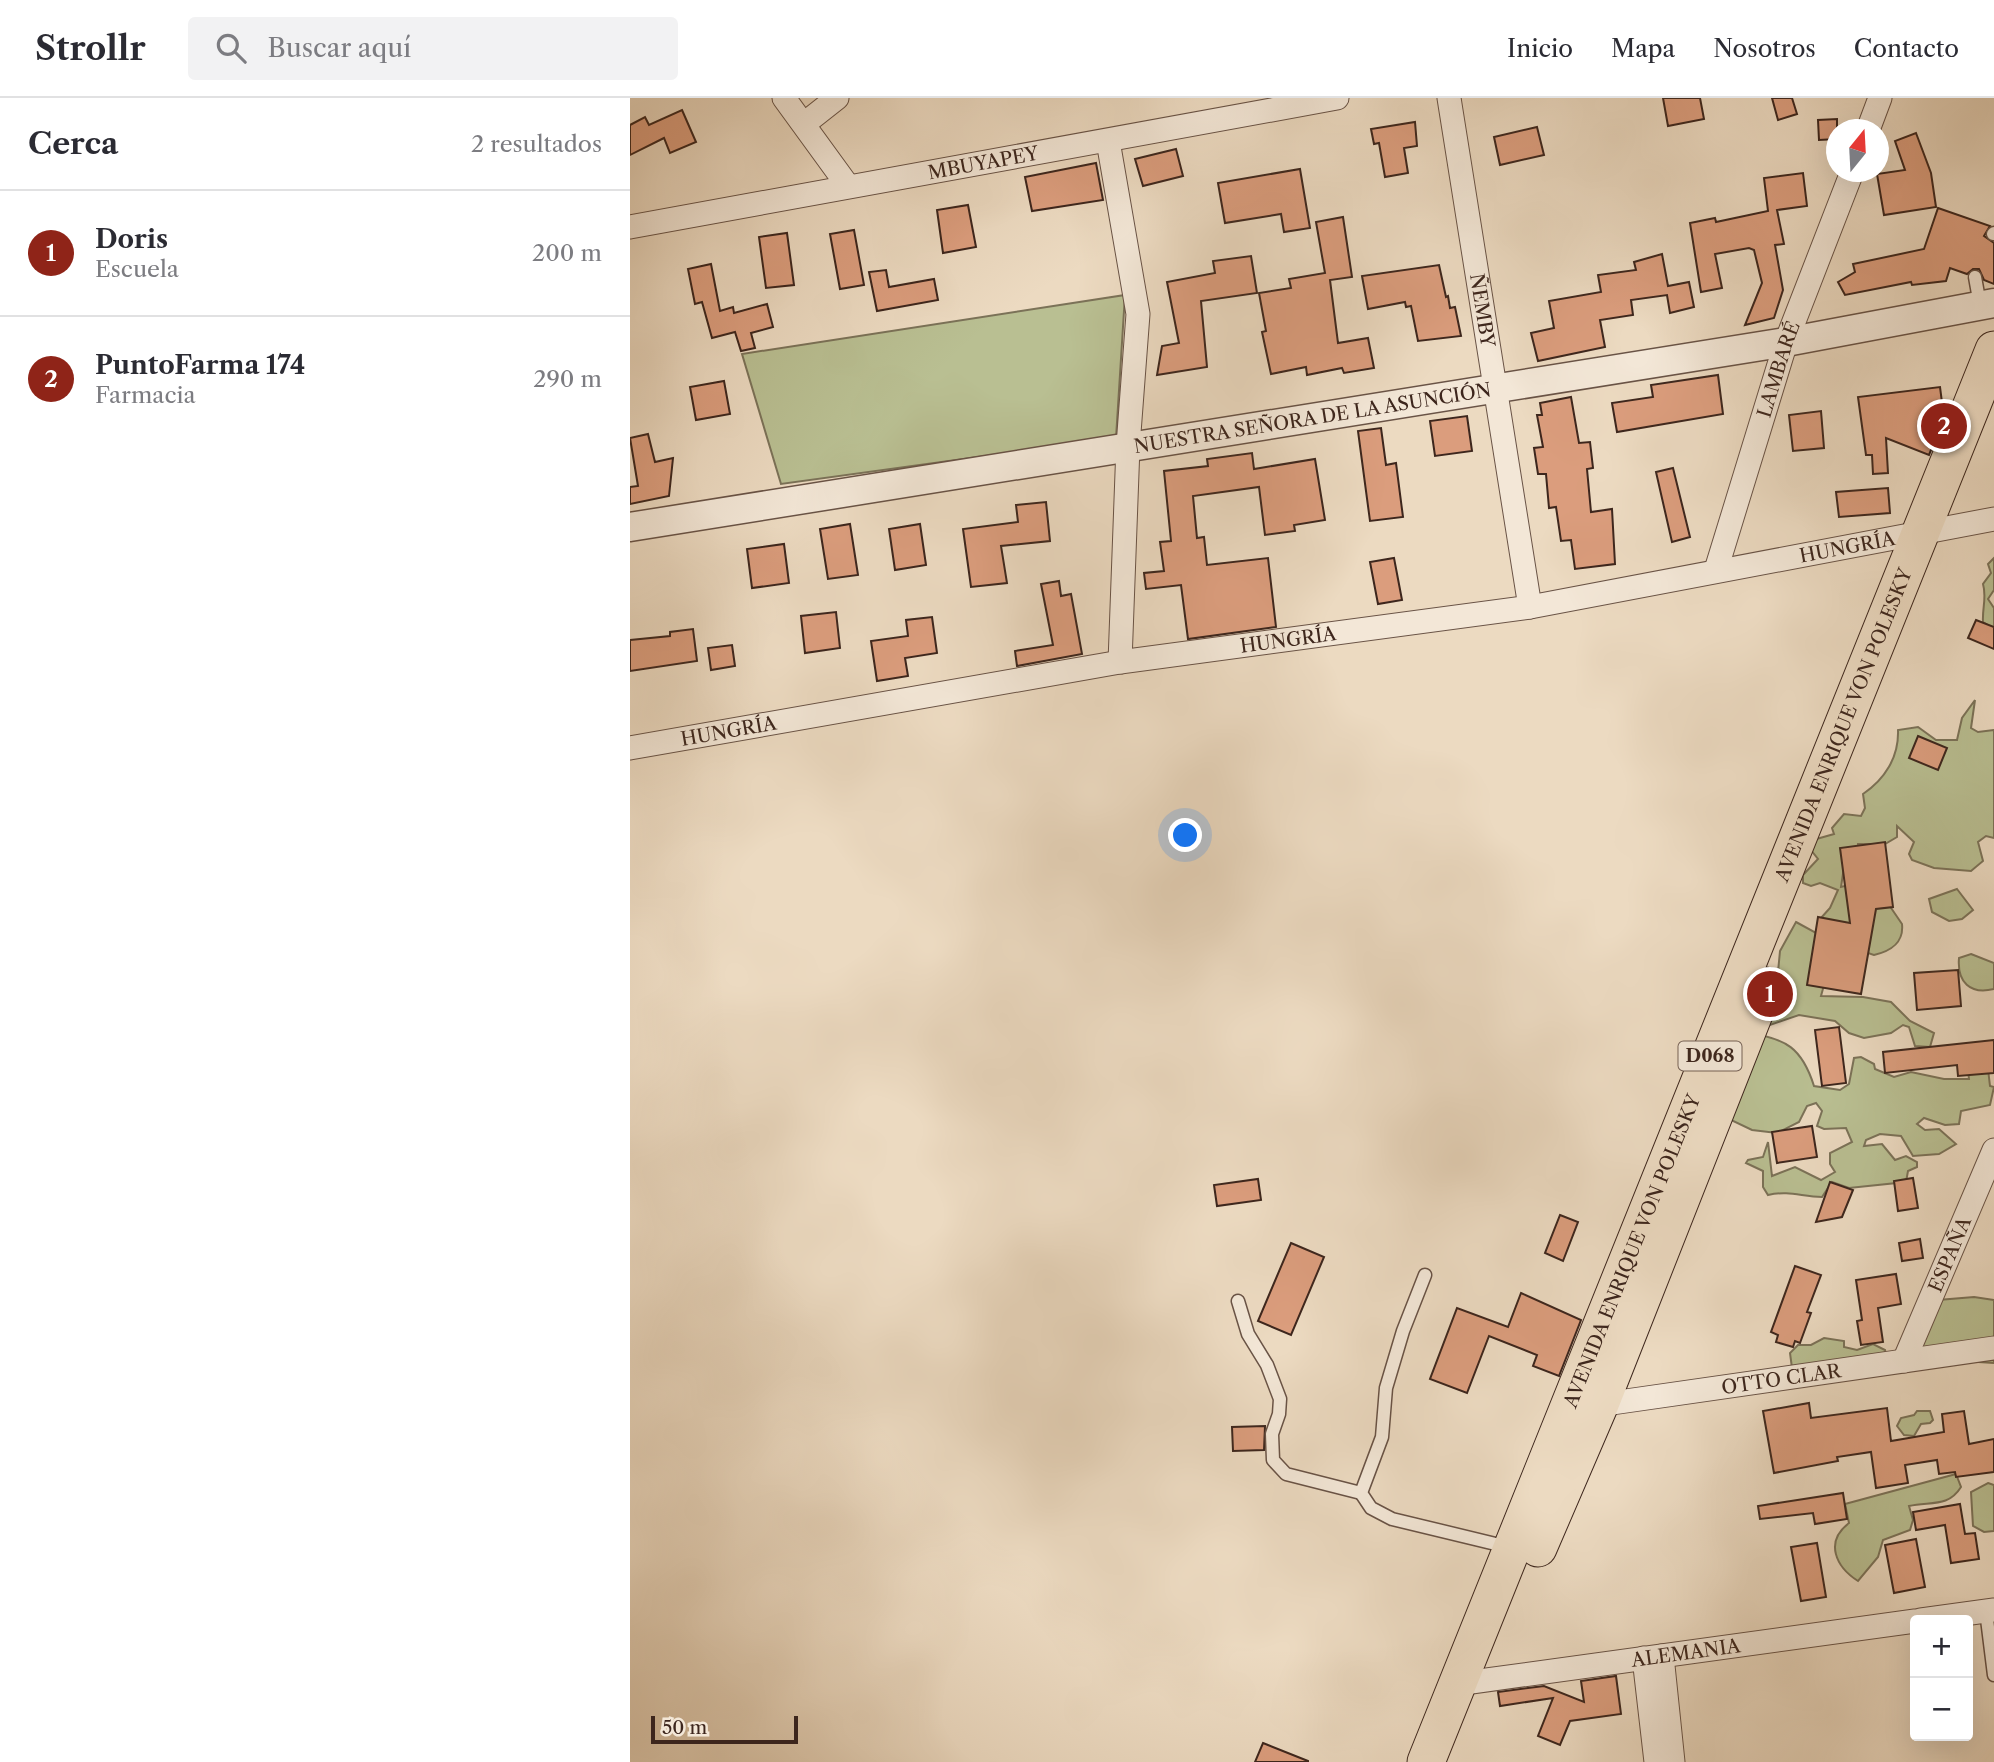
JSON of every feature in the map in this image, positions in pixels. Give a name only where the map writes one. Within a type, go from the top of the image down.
[{"type":"main road","name":"AVENIDA ENRIQUE VON POLESKY","points":[[1426,1762],[1469,1682],[1584,1407],[1934,529],[1994,350]]},
{"type":"main road","name":"AVENIDA ENRIQUE VON POLESKY","points":[[1934,529],[1994,405]]},
{"type":"main road","name":"AVENIDA ENRIQUE VON POLESKY","points":[[1448,1762],[1469,1682],[1512,1548],[1584,1407]]},
{"type":"street","points":[[784,98],[848,186]]},
{"type":"street","points":[[804,124],[838,98]]},
{"type":"street","name":"MBUYAPEY","points":[[630,227],[1337,98]]},
{"type":"street","name":"ÑEMBY","points":[[1449,98],[1530,607]]},
{"type":"street","points":[[1872,119],[1880,98]]},
{"type":"street","points":[[1108,141],[1138,314],[1128,446],[1120,662]]},
{"type":"street","name":"LAMBARÉ","points":[[1716,570],[1786,342],[1848,182]]},
{"type":"street","name":"NUESTRA SEÑORA DE LA ASUNCIÓN","points":[[630,527],[1786,342],[1987,304]]},
{"type":"street","name":"HUNGRÍA","points":[[630,748],[1120,662],[1530,607],[1994,519]]},
{"type":"street","name":"ESPAÑA","points":[[1904,1361],[1994,1150]]},
{"type":"street","name":"OTTO CLAR","points":[[1584,1407],[1994,1348]]},
{"type":"street","points":[[1959,1615],[1990,1611]]},
{"type":"street","name":"ALEMANIA","points":[[1469,1682],[1910,1622]]},
{"type":"street","points":[[1653,1657],[1656,1762]]},
{"type":"street","points":[[1653,1657],[1673,1762]]},
{"type":"lane","points":[[1975,277],[1987,304]]},
{"type":"lane","points":[[1361,1493],[1382,1437],[1387,1388],[1403,1331],[1425,1275]]},
{"type":"lane","points":[[1238,1301],[1248,1334],[1267,1365],[1280,1399],[1279,1414],[1272,1434],[1273,1460],[1286,1474],[1361,1493],[1371,1508],[1392,1518],[1512,1548]]},
{"type":"lane","points":[[1990,1611],[1994,1675]]},
{"type":"green space","points":[[1125,295],[1116,438],[781,484],[742,354]]},
{"type":"green space","points":[[1923,557],[1813,840],[1834,834],[1832,828],[1844,814],[1861,816],[1865,808],[1863,794],[1889,767],[1896,749],[1898,730],[1918,727],[1936,740],[1957,740],[1962,718],[1975,700],[1971,728],[1978,732],[1994,730],[1994,838],[1986,836],[1978,842],[1983,861],[1971,871],[1934,868],[1912,860],[1909,854],[1914,842],[1897,826],[1897,837],[1885,844],[1858,844],[1859,861],[1844,867],[1841,887],[1857,883],[1864,890],[1867,901],[1887,902],[1902,924],[1899,941],[1886,951],[1874,955],[1852,944],[1821,918],[1830,908],[1838,890],[1820,883],[1811,886],[1803,883],[1803,875],[1818,859],[1810,849],[1727,1059],[1747,1033],[1772,1038],[1791,1047],[1798,1054],[1814,1086],[1840,1090],[1849,1084],[1854,1058],[1861,1057],[1874,1064],[1875,1069],[1894,1077],[1911,1072],[1944,1079],[1969,1079],[1967,1062],[1979,1062],[1988,1069],[1990,1086],[1994,1087],[1990,1105],[1961,1111],[1959,1124],[1945,1125],[1924,1118],[1917,1124],[1925,1130],[1939,1129],[1956,1144],[1939,1154],[1913,1156],[1901,1136],[1880,1134],[1866,1140],[1864,1146],[1882,1144],[1895,1160],[1906,1156],[1917,1162],[1917,1167],[1908,1171],[1906,1182],[1849,1188],[1832,1182],[1822,1197],[1789,1193],[1768,1195],[1763,1187],[1763,1171],[1746,1163],[1748,1160],[1763,1157],[1768,1142],[1772,1176],[1795,1167],[1821,1180],[1835,1172],[1830,1164],[1830,1153],[1852,1142],[1846,1128],[1824,1129],[1817,1126],[1822,1111],[1816,1103],[1807,1106],[1799,1122],[1777,1133],[1752,1130],[1731,1120],[1716,1096],[1725,1063],[1605,1368],[1602,1369],[1920,558]]},
{"type":"green space","points":[[1994,558],[1994,590],[1988,599],[1994,608],[1994,629],[1983,622],[1983,584],[1991,573],[1988,564]]},
{"type":"green space","points":[[1957,889],[1973,910],[1962,919],[1949,921],[1932,912],[1929,899]]},
{"type":"green space","points":[[1796,922],[1820,935],[1824,985],[1821,996],[1863,997],[1891,1002],[1910,1021],[1934,1033],[1930,1047],[1915,1046],[1909,1027],[1903,1025],[1891,1033],[1864,1038],[1849,1033],[1835,1021],[1799,1015],[1770,1025],[1758,1019],[1778,972],[1780,951]]},
{"type":"green space","points":[[1971,954],[1994,963],[1994,989],[1978,990],[1963,980],[1959,958]]},
{"type":"green space","points":[[1974,1297],[1994,1300],[1994,1363],[1931,1359],[1910,1338],[1926,1301]]},
{"type":"green space","points":[[1824,1338],[1844,1341],[1844,1347],[1857,1350],[1873,1344],[1885,1350],[1886,1355],[1792,1368],[1790,1353],[1798,1345],[1811,1345]]},
{"type":"green space","points":[[1917,1411],[1930,1411],[1933,1420],[1921,1424],[1914,1436],[1904,1435],[1897,1426],[1901,1418],[1914,1415]]},
{"type":"green space","points":[[1956,1474],[1961,1487],[1956,1494],[1944,1501],[1909,1506],[1913,1520],[1910,1530],[1883,1540],[1878,1557],[1858,1581],[1844,1569],[1839,1562],[1835,1546],[1841,1530],[1849,1523],[1845,1504]]},
{"type":"green space","points":[[1988,1483],[1994,1485],[1994,1531],[1984,1532],[1973,1526],[1971,1492]]},
{"type":"building","points":[[1663,98],[1700,98],[1704,119],[1668,126]]},
{"type":"building","points":[[1772,98],[1792,98],[1797,114],[1778,120]]},
{"type":"building","points":[[682,110],[696,142],[670,153],[664,138],[630,155],[630,125],[645,117],[649,125]]},
{"type":"building","points":[[1818,120],[1826,120],[1826,140],[1819,140]]},
{"type":"building","points":[[1415,122],[1417,146],[1404,148],[1408,173],[1385,177],[1379,143],[1374,144],[1371,129]]},
{"type":"building","points":[[1537,127],[1544,155],[1500,165],[1494,137]]},
{"type":"building","points":[[1916,133],[1931,173],[1936,207],[1884,215],[1878,182],[1889,182],[1889,172],[1905,170],[1895,141]]},
{"type":"building","points":[[1176,149],[1183,176],[1143,186],[1135,159]]},
{"type":"building","points":[[1096,163],[1103,200],[1032,211],[1025,177]]},
{"type":"building","points":[[1300,169],[1310,228],[1284,232],[1281,214],[1225,223],[1218,183]]},
{"type":"building","points":[[1803,173],[1807,206],[1777,210],[1784,244],[1775,245],[1783,290],[1774,318],[1745,325],[1762,283],[1754,250],[1749,248],[1715,254],[1722,288],[1701,292],[1690,223],[1715,218],[1716,222],[1768,211],[1764,178]]},
{"type":"building","points":[[968,205],[976,247],[943,253],[937,210]]},
{"type":"building","points":[[1938,208],[1990,226],[1984,236],[1994,243],[1994,284],[1984,280],[1979,269],[1973,269],[1967,274],[1950,268],[1946,281],[1912,285],[1911,282],[1845,295],[1838,282],[1855,272],[1853,264],[1924,249]]},
{"type":"building","points":[[1343,217],[1352,277],[1330,280],[1338,343],[1368,338],[1374,368],[1344,373],[1342,368],[1307,375],[1306,367],[1271,374],[1262,332],[1266,331],[1259,293],[1291,288],[1289,279],[1325,273],[1316,222]]},
{"type":"building","points":[[854,230],[864,285],[840,289],[830,234]]},
{"type":"building","points":[[787,233],[794,285],[766,288],[759,237]]},
{"type":"building","points":[[1662,254],[1668,286],[1689,282],[1694,307],[1670,313],[1667,295],[1631,300],[1633,315],[1600,320],[1605,347],[1538,361],[1531,333],[1554,328],[1549,301],[1601,292],[1598,275],[1636,270],[1634,262]]},
{"type":"building","points":[[1251,256],[1257,293],[1201,301],[1207,367],[1157,375],[1162,346],[1179,343],[1167,282],[1215,273],[1213,261]]},
{"type":"building","points":[[711,264],[720,311],[733,307],[734,313],[767,304],[773,327],[751,333],[755,348],[741,351],[735,332],[712,338],[702,302],[695,304],[688,269]]},
{"type":"building","points":[[1439,265],[1450,308],[1455,307],[1461,336],[1418,341],[1411,306],[1406,307],[1405,302],[1368,309],[1362,276]]},
{"type":"building","points":[[886,270],[889,287],[934,279],[938,300],[877,311],[869,272]]},
{"type":"building","points":[[1718,375],[1723,414],[1617,432],[1612,403],[1653,397],[1651,385]]},
{"type":"building","points":[[724,381],[730,414],[696,420],[690,387]]},
{"type":"building","points":[[1940,387],[1944,418],[1929,455],[1886,438],[1888,473],[1873,474],[1872,455],[1866,455],[1858,397]]},
{"type":"building","points":[[1571,397],[1579,443],[1590,442],[1593,468],[1587,469],[1591,512],[1612,509],[1615,564],[1575,569],[1571,540],[1561,541],[1556,507],[1549,508],[1546,474],[1538,474],[1534,448],[1543,447],[1537,415],[1542,415],[1540,403]]},
{"type":"building","points":[[1821,411],[1824,448],[1793,451],[1789,415]]},
{"type":"building","points":[[1467,416],[1472,451],[1435,456],[1430,421]]},
{"type":"building","points":[[1381,428],[1386,465],[1396,463],[1403,517],[1370,521],[1358,431]]},
{"type":"building","points":[[648,434],[655,462],[673,458],[669,496],[630,504],[630,487],[638,486],[630,438]]},
{"type":"building","points":[[1252,453],[1254,469],[1315,459],[1325,520],[1294,525],[1295,531],[1265,535],[1259,487],[1193,496],[1197,538],[1204,537],[1207,565],[1268,558],[1276,627],[1188,639],[1181,585],[1146,589],[1144,573],[1164,571],[1160,542],[1171,541],[1164,471],[1208,466],[1207,459]]},
{"type":"building","points":[[1673,468],[1690,537],[1672,542],[1656,472]]},
{"type":"building","points":[[1888,488],[1890,513],[1839,517],[1836,492]]},
{"type":"building","points":[[1046,502],[1050,541],[1001,546],[1007,583],[971,587],[963,529],[1018,522],[1016,505]]},
{"type":"building","points":[[850,524],[858,575],[828,579],[820,529]]},
{"type":"building","points":[[920,524],[926,565],[895,570],[889,529]]},
{"type":"building","points":[[784,544],[789,583],[752,588],[747,549]]},
{"type":"building","points":[[1394,558],[1402,600],[1378,604],[1370,562]]},
{"type":"building","points":[[1059,581],[1061,596],[1071,594],[1082,654],[1017,666],[1015,651],[1053,645],[1041,584]]},
{"type":"building","points":[[836,612],[840,648],[805,653],[801,616]]},
{"type":"building","points":[[932,617],[937,653],[905,658],[908,676],[877,681],[871,641],[908,636],[906,620]]},
{"type":"building","points":[[1976,620],[1994,627],[1994,649],[1968,638]]},
{"type":"building","points":[[693,629],[697,661],[630,671],[630,640],[670,636],[670,632]]},
{"type":"building","points":[[732,645],[735,666],[711,670],[708,648]]},
{"type":"building","points":[[1918,736],[1947,748],[1938,770],[1909,758]]},
{"type":"building","points":[[1885,842],[1893,907],[1876,909],[1861,994],[1807,985],[1818,917],[1850,923],[1840,848]]},
{"type":"building","points":[[1958,970],[1961,1006],[1917,1010],[1914,973]]},
{"type":"building","points":[[1839,1027],[1846,1083],[1822,1086],[1815,1030]]},
{"type":"building","points":[[1994,1040],[1994,1073],[1958,1076],[1957,1065],[1885,1073],[1883,1052]]},
{"type":"building","points":[[1812,1126],[1817,1157],[1777,1163],[1772,1132]]},
{"type":"building","points":[[1913,1178],[1918,1208],[1898,1211],[1894,1181]]},
{"type":"building","points":[[1258,1179],[1261,1200],[1217,1206],[1214,1185]]},
{"type":"building","points":[[1830,1182],[1853,1190],[1842,1217],[1816,1222]]},
{"type":"building","points":[[1560,1215],[1578,1222],[1563,1261],[1545,1253]]},
{"type":"building","points":[[1920,1239],[1923,1258],[1902,1261],[1899,1243]]},
{"type":"building","points":[[1291,1243],[1324,1257],[1291,1335],[1258,1321]]},
{"type":"building","points":[[1795,1266],[1821,1275],[1807,1312],[1811,1313],[1800,1343],[1795,1341],[1793,1347],[1776,1342],[1778,1335],[1771,1332]]},
{"type":"building","points":[[1896,1274],[1901,1304],[1878,1308],[1883,1342],[1861,1345],[1857,1321],[1862,1320],[1856,1280]]},
{"type":"building","points":[[1521,1293],[1581,1320],[1559,1376],[1533,1366],[1537,1355],[1489,1336],[1467,1393],[1430,1379],[1457,1308],[1508,1327]]},
{"type":"building","points":[[1809,1403],[1811,1418],[1887,1408],[1891,1441],[1944,1432],[1942,1414],[1964,1411],[1969,1444],[1994,1439],[1994,1472],[1956,1477],[1955,1472],[1939,1474],[1937,1460],[1905,1465],[1908,1483],[1876,1488],[1871,1452],[1837,1457],[1838,1461],[1774,1473],[1763,1411]]},
{"type":"building","points":[[1265,1426],[1264,1450],[1233,1451],[1232,1427]]},
{"type":"building","points":[[1843,1493],[1847,1519],[1815,1524],[1813,1513],[1760,1519],[1758,1506]]},
{"type":"building","points":[[1960,1504],[1965,1534],[1975,1533],[1979,1559],[1951,1563],[1945,1525],[1916,1530],[1913,1512]]},
{"type":"building","points":[[1916,1539],[1925,1587],[1894,1593],[1885,1545]]},
{"type":"building","points":[[1817,1543],[1826,1597],[1801,1601],[1791,1547]]},
{"type":"building","points":[[1616,1676],[1621,1714],[1570,1721],[1560,1745],[1538,1736],[1553,1698],[1500,1706],[1498,1692],[1544,1686],[1584,1702],[1581,1681]]},
{"type":"building","points":[[1263,1743],[1308,1761],[1308,1762],[1255,1762]]},
{"type":"place","name":"PuntoFarma 174","points":[[1944,426]]},
{"type":"place","name":"Doris","points":[[1770,994]]}]
